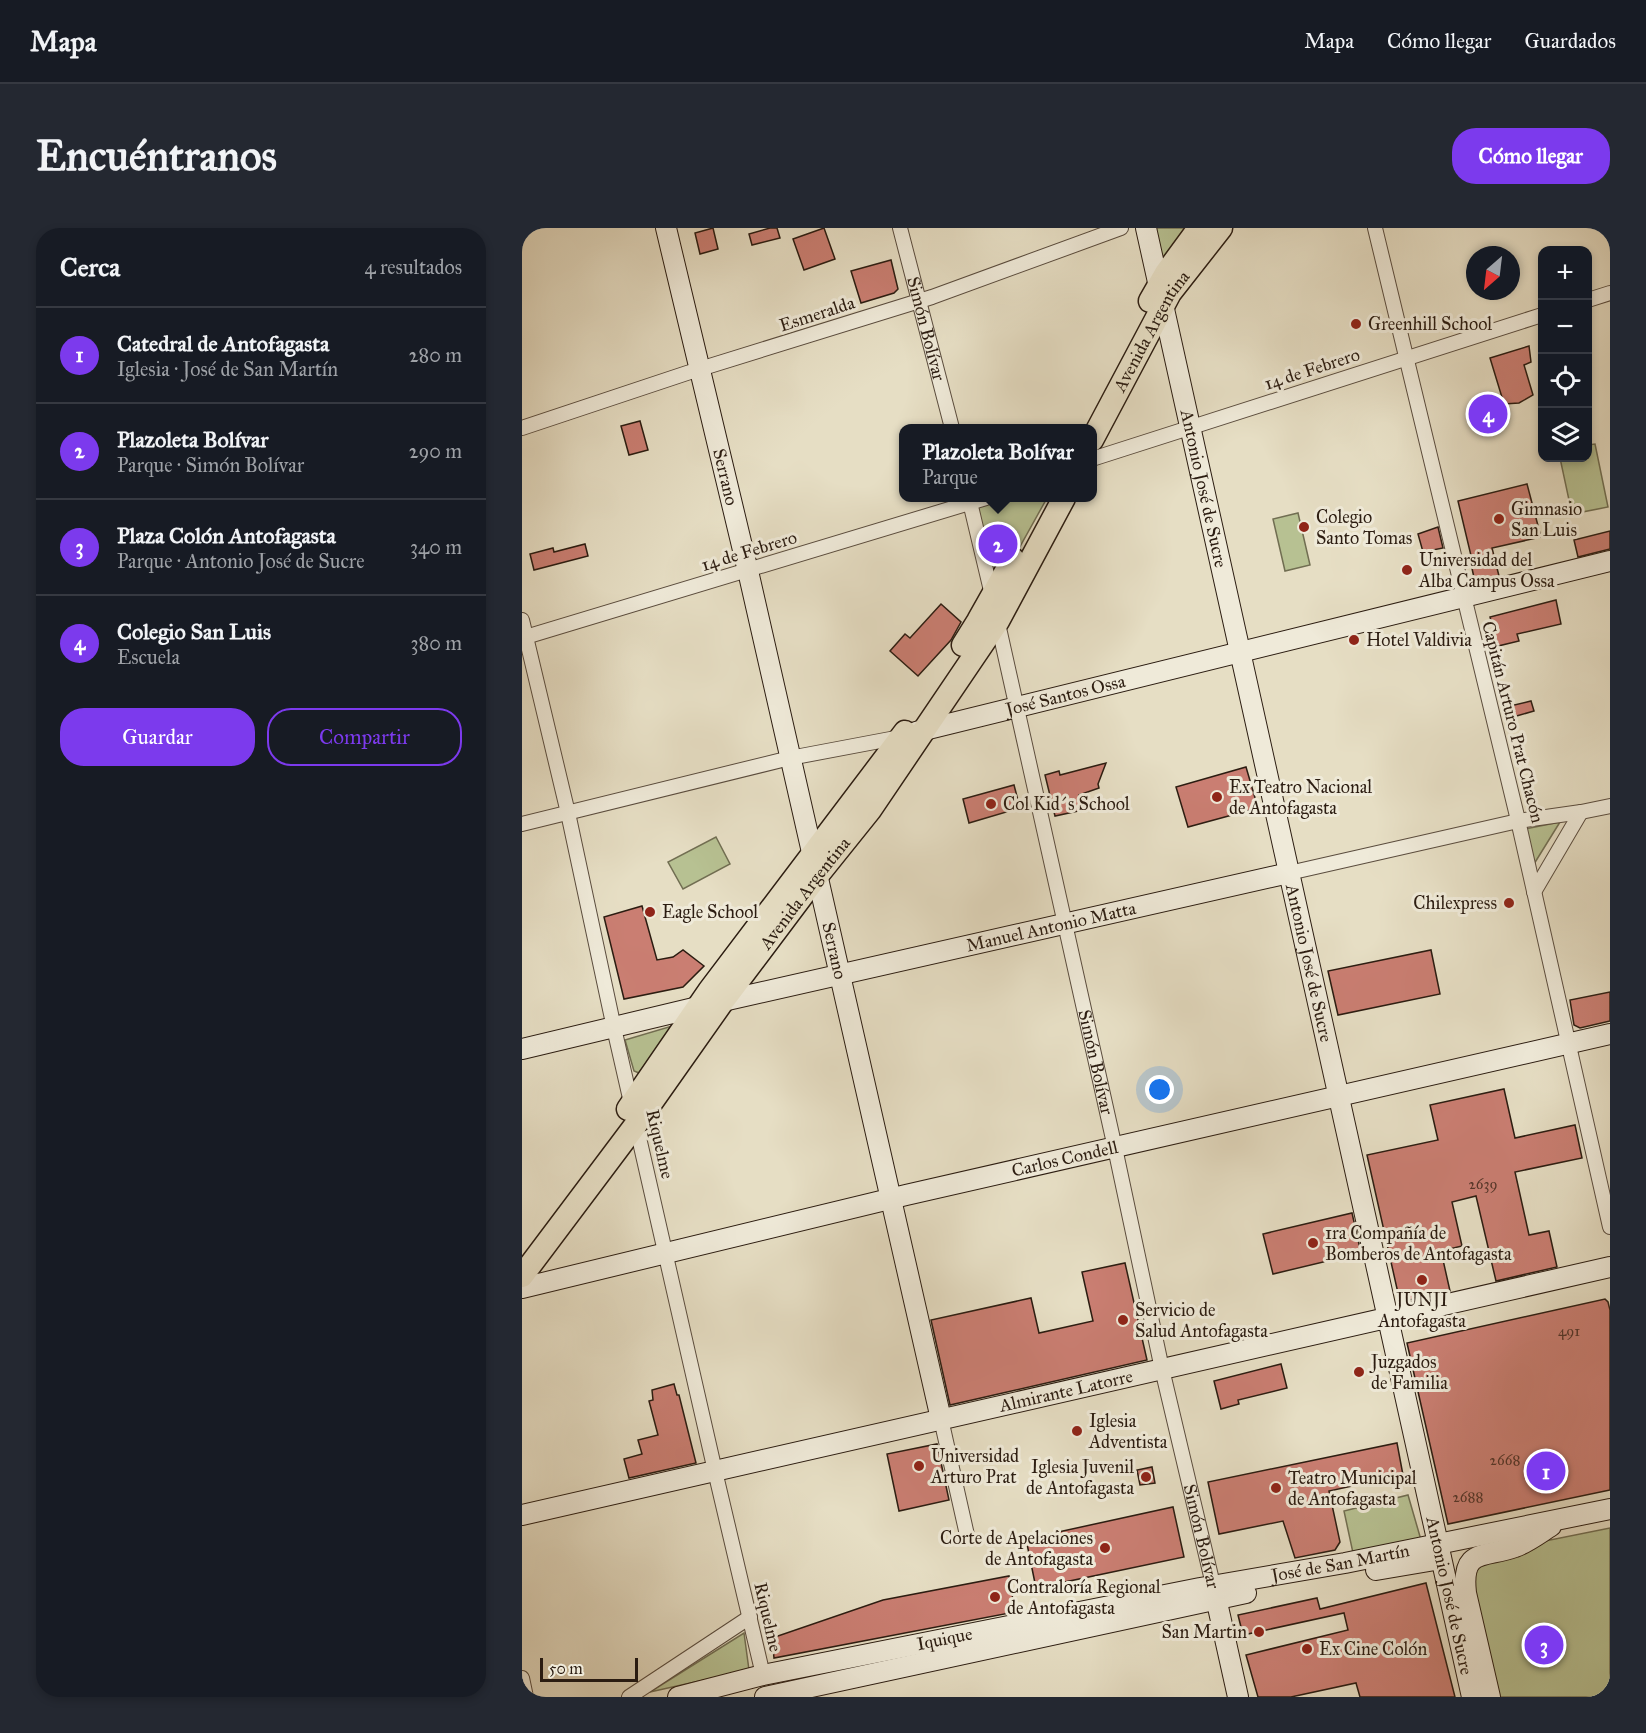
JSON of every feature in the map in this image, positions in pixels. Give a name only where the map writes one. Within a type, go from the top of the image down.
[{"type":"main road","name":"Avenida Argentina","points":[[1087,424],[1199,228]]},
{"type":"main road","name":"Avenida Argentina","points":[[1097,430],[1161,296],[1170,293],[1221,228]]},
{"type":"main road","name":"Avenida Argentina","points":[[522,1252],[723,1001],[978,621],[1045,502]]},
{"type":"main road","name":"Avenida Argentina","points":[[522,1276],[634,1113],[697,1007],[814,866],[870,810],[998,621],[1062,502]]},
{"type":"street","name":"Serrano","points":[[666,228],[748,571],[967,1535]]},
{"type":"street","name":"Simón Bolívar","points":[[900,228],[951,424]]},
{"type":"street","name":"Esmeralda","points":[[522,428],[920,300],[1121,228]]},
{"type":"street","name":"Antonio José de Sucre","points":[[1146,228],[1472,1697]]},
{"type":"street","name":"Capitán Arturo Prat Chacón","points":[[1375,228],[1518,821],[1610,1227]]},
{"type":"street","points":[[1592,298],[1610,293]]},
{"type":"street","name":"14 de Febrero","points":[[1097,457],[1538,316]]},
{"type":"street","name":"14 de Febrero","points":[[524,638],[748,571],[964,502]]},
{"type":"street","name":"Simón Bolívar","points":[[970,502],[1162,1369],[1238,1697]]},
{"type":"street","name":"José Santos Ossa","points":[[522,824],[790,758],[901,737],[924,729],[1610,561]]},
{"type":"street","name":"Riquelme","points":[[522,620],[524,638],[568,813],[614,1028],[715,1471],[764,1675]]},
{"type":"street","name":"Manuel Antonio Matta","points":[[522,1049],[723,1001],[1518,821],[1610,806]]},
{"type":"street","points":[[1534,892],[1581,812]]},
{"type":"street","name":"Carlos Condell","points":[[522,1288],[890,1199],[1610,1034]]},
{"type":"street","name":"Almirante Latorre","points":[[522,1515],[1610,1267]]},
{"type":"street","name":"José de San Martín","points":[[1215,1592],[1344,1563],[1439,1551],[1564,1518],[1610,1509]]},
{"type":"street","points":[[1490,1697],[1466,1593],[1464,1578],[1469,1564],[1480,1554],[1515,1547],[1564,1518]]},
{"type":"street","name":"Iquique","points":[[678,1697],[764,1675],[1215,1592]]},
{"type":"street","name":"Iquique","points":[[765,1697],[1215,1592]]},
{"type":"street","points":[[629,1697],[750,1617]]},
{"type":"street","points":[[522,1678],[526,1697]]},
{"type":"green space","points":[[1155,228],[1190,228],[1163,270]]},
{"type":"green space","points":[[1592,444],[1595,444],[1608,507],[1572,514],[1561,462],[1592,462]]},
{"type":"green space","points":[[971,502],[1045,502],[992,597]]},
{"type":"green space","points":[[1298,513],[1310,565],[1285,571],[1273,519]]},
{"type":"green space","points":[[1560,822],[1534,864],[1525,829]]},
{"type":"green space","points":[[716,837],[730,864],[683,889],[668,862]]},
{"type":"green space","points":[[672,1026],[639,1073],[634,1071],[625,1040]]},
{"type":"green space","points":[[1408,1495],[1421,1540],[1353,1553],[1344,1511]]},
{"type":"green space","points":[[1610,1528],[1610,1697],[1490,1697],[1469,1564],[1515,1547]]},
{"type":"green space","points":[[744,1633],[749,1670],[650,1692]]},
{"type":"building","points":[[713,228],[718,249],[700,254],[695,233]]},
{"type":"building","points":[[777,228],[780,238],[752,245],[749,234]]},
{"type":"building","points":[[824,228],[835,259],[804,270],[793,239]]},
{"type":"building","points":[[891,260],[898,289],[894,293],[861,303],[851,271]]},
{"type":"building","points":[[1529,346],[1531,362],[1524,365],[1533,395],[1519,403],[1504,404],[1490,358]]},
{"type":"building","points":[[640,421],[648,450],[629,455],[621,426]]},
{"type":"building","name":"Gimnasio San Luis","points":[[1527,484],[1541,537],[1492,548],[1499,576],[1475,582],[1458,501]]},
{"type":"building","points":[[1438,527],[1443,548],[1423,552],[1418,534]]},
{"type":"building","points":[[1610,531],[1610,549],[1578,557],[1574,540]]},
{"type":"building","points":[[585,544],[588,556],[534,570],[530,554],[553,548],[554,552]]},
{"type":"building","points":[[1556,600],[1561,624],[1517,634],[1519,641],[1498,646],[1490,617]]},
{"type":"building","points":[[941,604],[961,622],[951,640],[918,676],[890,651],[905,634],[910,638]]},
{"type":"building","points":[[1531,701],[1534,711],[1513,717],[1510,706]]},
{"type":"building","points":[[1106,763],[1098,784],[1099,788],[1079,795],[1083,810],[1055,816],[1045,775],[1059,771],[1060,775]]},
{"type":"building","name":"Ex Teatro Nacional de Antofagasta","points":[[1246,767],[1258,808],[1188,827],[1176,787]]},
{"type":"building","name":"Col Kid´s School","points":[[1014,785],[1020,808],[969,823],[963,799]]},
{"type":"building","points":[[642,906],[657,960],[673,957],[683,950],[704,966],[683,987],[624,999],[604,917]]},
{"type":"building","points":[[1431,950],[1440,994],[1338,1015],[1328,971]]},
{"type":"building","points":[[1610,992],[1610,1021],[1580,1028],[1574,1025],[1570,1000]]},
{"type":"building","points":[[1504,1089],[1515,1138],[1575,1125],[1582,1158],[1515,1172],[1529,1235],[1549,1231],[1557,1267],[1496,1281],[1476,1196],[1452,1202],[1462,1246],[1441,1251],[1450,1291],[1400,1302],[1367,1155],[1438,1140],[1430,1105]]},
{"type":"building","name":"1ra Compañía de Bomberos de Antofagasta","points":[[1352,1213],[1361,1253],[1273,1274],[1263,1234]]},
{"type":"building","points":[[1125,1263],[1147,1360],[950,1405],[931,1320],[1031,1298],[1039,1333],[1093,1321],[1082,1272]]},
{"type":"building","points":[[1605,1299],[1610,1310],[1610,1490],[1448,1524],[1407,1343]]},
{"type":"building","points":[[1281,1364],[1287,1388],[1238,1400],[1239,1404],[1221,1409],[1214,1381]]},
{"type":"building","points":[[674,1384],[677,1395],[679,1395],[696,1463],[629,1478],[624,1459],[642,1454],[638,1440],[658,1435],[649,1401],[653,1400],[652,1390]]},
{"type":"building","name":"Teatro Municipal de Antofagasta","points":[[1397,1443],[1403,1475],[1329,1491],[1340,1542],[1335,1550],[1295,1558],[1283,1521],[1219,1534],[1208,1482]]},
{"type":"building","name":"Universidad Arturo Prat","points":[[937,1444],[949,1500],[899,1511],[887,1454]]},
{"type":"building","name":"Iglesia Juvenil de Antofagasta","points":[[1152,1467],[1155,1483],[1140,1485],[1137,1470]]},
{"type":"building","name":"Corte de Apelaciones de Antofagasta","points":[[1173,1507],[1184,1557],[1036,1588],[1026,1539]]},
{"type":"building","points":[[1009,1576],[1015,1612],[774,1658],[772,1638],[883,1600]]},
{"type":"building","points":[[1426,1583],[1455,1697],[1360,1697],[1356,1683],[1291,1697],[1258,1697],[1246,1655],[1348,1630],[1344,1613],[1243,1635],[1238,1615],[1317,1598],[1320,1609]]},
{"type":"place","name":"Greenhill School","points":[[1356,324]]},
{"type":"place","name":"Colegio San Luis","points":[[1488,414]]},
{"type":"place","name":"Gimnasio San Luis","points":[[1499,519]]},
{"type":"place","name":"Colegio Santo Tomas","points":[[1304,527]]},
{"type":"place","name":"Plazoleta Bolívar","points":[[998,544]]},
{"type":"place","name":"Universidad del Alba Campus Ossa","points":[[1407,570]]},
{"type":"place","name":"Hotel Valdivia","points":[[1354,640]]},
{"type":"place","name":"Ex Teatro Nacional de Antofagasta","points":[[1217,797]]},
{"type":"place","name":"Col Kid´s School","points":[[991,804]]},
{"type":"place","name":"Chilexpress","points":[[1509,903]]},
{"type":"place","name":"Eagle School","points":[[650,912]]},
{"type":"place","name":"1ra Compañía de Bomberos de Antofagasta","points":[[1313,1243]]},
{"type":"place","name":"JUNJI Antofagasta","points":[[1422,1280]]},
{"type":"place","name":"Servicio de Salud Antofagasta","points":[[1123,1320]]},
{"type":"place","name":"Juzgados de Familia","points":[[1359,1372]]},
{"type":"place","name":"Iglesia Adventista","points":[[1077,1431]]},
{"type":"place","name":"Universidad Arturo Prat","points":[[919,1466]]},
{"type":"place","name":"Catedral de Antofagasta","points":[[1546,1471]]},
{"type":"place","name":"Iglesia Juvenil de Antofagasta","points":[[1146,1477]]},
{"type":"place","name":"Teatro Municipal de Antofagasta","points":[[1276,1488]]},
{"type":"place","name":"Corte de Apelaciones de Antofagasta","points":[[1105,1548]]},
{"type":"place","name":"Contraloría Regional de Antofagasta","points":[[995,1597]]},
{"type":"place","name":"San Martin","points":[[1259,1632]]},
{"type":"place","name":"Plaza Colón Antofagasta","points":[[1544,1645]]},
{"type":"place","name":"Ex Cine Colón","points":[[1307,1649]]}]
